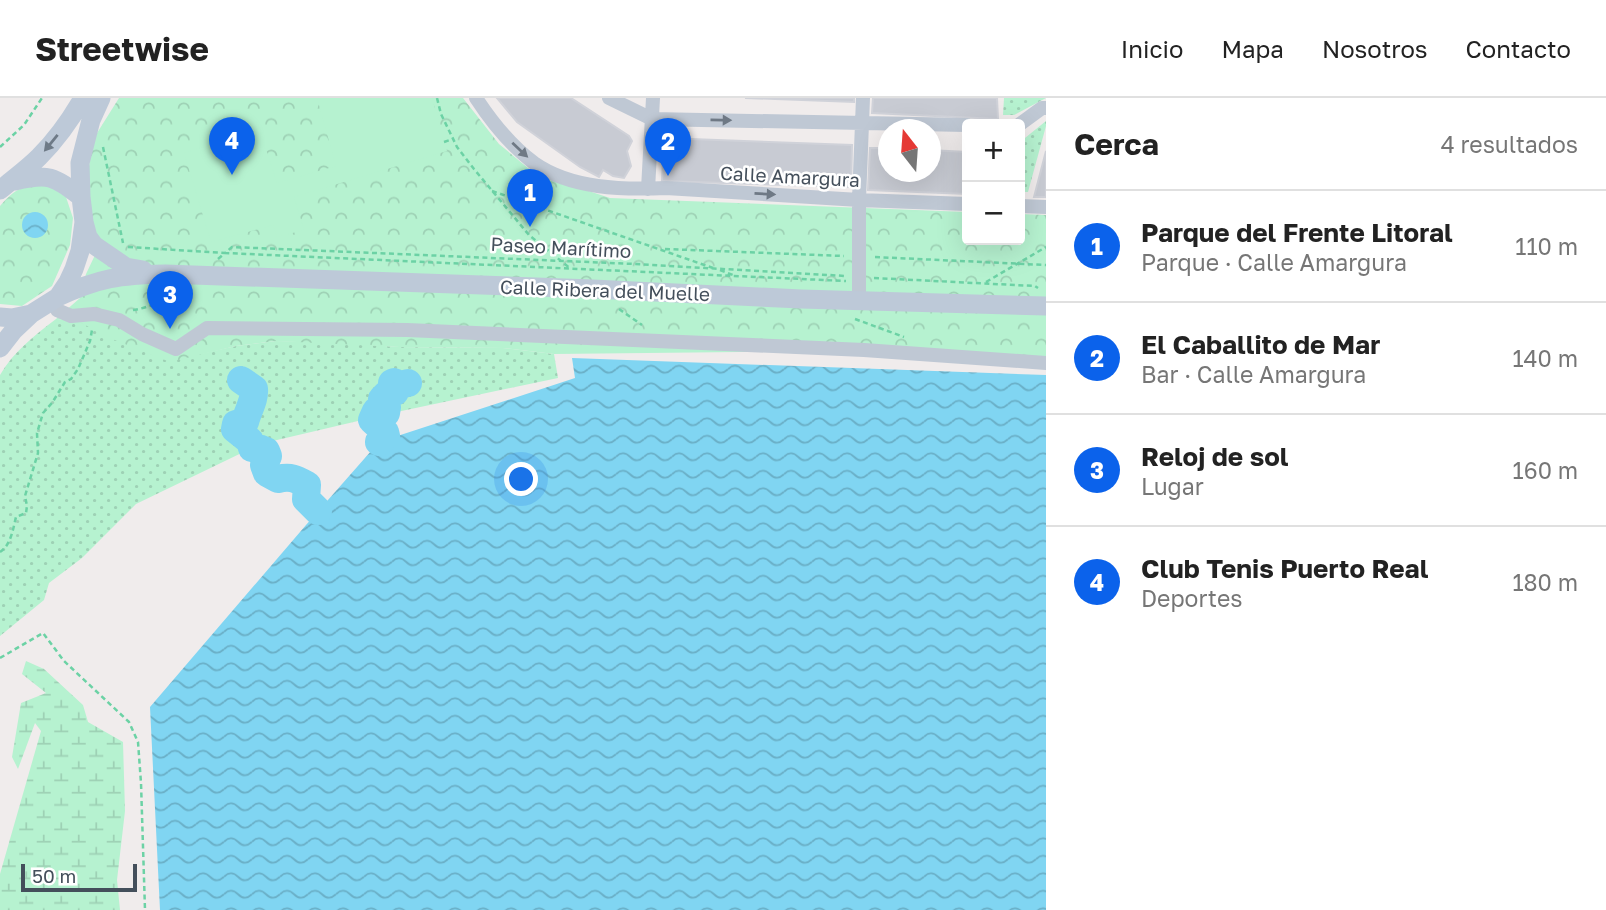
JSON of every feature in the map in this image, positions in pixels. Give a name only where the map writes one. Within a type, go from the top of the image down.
[{"type":"street","points":[[6,186],[41,155],[83,98]]},
{"type":"street","points":[[101,98],[91,120],[80,163],[80,197],[88,237],[94,245],[126,267],[165,274]]},
{"type":"street","name":"Calle Amargura","points":[[476,98],[508,139],[533,162],[566,178],[605,187],[962,204]]},
{"type":"street","points":[[609,98],[652,119],[962,125]]},
{"type":"street","points":[[648,189],[653,98]]},
{"type":"street","points":[[856,294],[863,98]]},
{"type":"street","points":[[1025,119],[1040,105]]},
{"type":"street","points":[[6,186],[43,176],[62,182],[80,197]]},
{"type":"street","points":[[1025,206],[1046,207]]},
{"type":"street","points":[[57,303],[80,251],[84,222]]},
{"type":"street","points":[[0,317],[31,314],[57,303],[83,286],[104,279],[165,274]]},
{"type":"street","name":"Calle Ribera del Muelle","points":[[165,274],[593,289],[1041,295]]},
{"type":"street","points":[[57,303],[71,316],[94,314],[119,320],[176,349],[207,328],[407,330],[864,350],[1046,363]]},
{"type":"street","points":[[0,348],[31,314]]},
{"type":"path","points":[[0,147],[24,125],[43,98]]},
{"type":"path","points":[[437,98],[453,139],[474,169],[529,235],[593,289],[671,343]]},
{"type":"path","points":[[444,142],[453,139]]},
{"type":"path","points":[[103,146],[124,246]]},
{"type":"path","points":[[492,191],[750,281]]},
{"type":"path","name":"Paseo Marítimo","points":[[117,247],[225,253],[232,247],[562,261],[716,269],[856,294],[985,283],[1035,286],[1041,295]]},
{"type":"path","points":[[977,287],[1046,247]]},
{"type":"path","points":[[225,253],[737,276],[856,294],[977,287],[1041,295]]},
{"type":"path","points":[[128,311],[166,298],[176,291]]},
{"type":"path","points":[[856,294],[913,340]]},
{"type":"path","points":[[0,552],[9,542],[16,517],[26,513],[25,496],[38,453],[37,433],[43,413],[78,369],[90,341],[93,325],[102,316]]},
{"type":"path","points":[[0,658],[43,633],[64,661],[129,722],[138,741],[145,910]]},
{"type":"green space","points":[[119,98],[463,98],[499,144],[534,173],[610,198],[962,212],[962,245],[1025,245],[1025,214],[1046,215],[1046,361],[924,350],[554,354],[503,348],[399,347],[276,341],[236,346],[170,362],[107,337],[76,320],[56,319],[80,298],[86,274],[95,255],[88,175],[92,141]]},
{"type":"green space","points":[[317,98],[432,98],[447,151],[294,197],[304,230],[277,237],[273,225],[211,242],[184,153],[228,139],[226,129],[257,121],[277,183],[336,166]]},
{"type":"green space","points":[[1004,98],[1046,98],[1014,115],[1003,115]]},
{"type":"green space","points":[[1046,121],[1028,192],[1025,192],[1025,138]]},
{"type":"green space","points":[[46,183],[66,197],[73,218],[70,245],[52,286],[22,306],[0,304],[0,206],[20,189]]},
{"type":"green space","points":[[56,319],[76,320],[200,354],[276,341],[399,347],[503,348],[554,354],[558,378],[260,444],[136,504],[82,558],[49,583],[44,600],[0,636],[0,375],[18,351]]},
{"type":"green space","points":[[26,661],[44,669],[83,705],[88,722],[123,742],[125,811],[117,880],[120,910],[0,910],[0,874],[41,731],[35,723],[18,769],[12,757],[21,703],[46,693],[22,674]]},
{"type":"water","points":[[35,212],[44,216],[48,225],[44,234],[35,238],[26,234],[22,225],[26,216]]},
{"type":"water","points":[[572,358],[1046,375],[1046,910],[160,910],[150,707],[379,442],[575,378]]},
{"type":"building","points":[[497,98],[571,98],[629,136],[632,141],[627,151],[631,166],[624,178],[603,170],[599,177],[580,167],[517,122]]},
{"type":"building","points":[[745,98],[854,98],[854,102]]},
{"type":"building","points":[[873,98],[997,98],[998,119],[872,113]]},
{"type":"building","points":[[664,138],[852,145],[851,187],[662,181]]},
{"type":"building","points":[[870,148],[878,148],[878,182],[941,182],[941,151],[962,152],[962,194],[868,190]]},
{"type":"building","points":[[1046,151],[1046,197],[1034,197]]},
{"type":"waterway","points":[[241,380],[254,389],[254,393],[245,422],[236,424],[235,429],[250,441],[252,448],[266,451],[268,456],[264,465],[267,473],[278,479],[293,479],[307,485],[306,499],[318,511]]},
{"type":"waterway","points":[[379,442],[386,436],[372,420],[376,411],[386,413],[387,407],[382,399],[395,392],[397,385],[392,383],[408,383]]},
{"type":"place","name":"Club Tenis Puerto Real","points":[[232,175]]},
{"type":"place","name":"El Caballito de Mar","points":[[668,176]]},
{"type":"place","name":"Parque del Frente Litoral","points":[[530,227]]},
{"type":"place","name":"Reloj de sol","points":[[170,329]]}]
